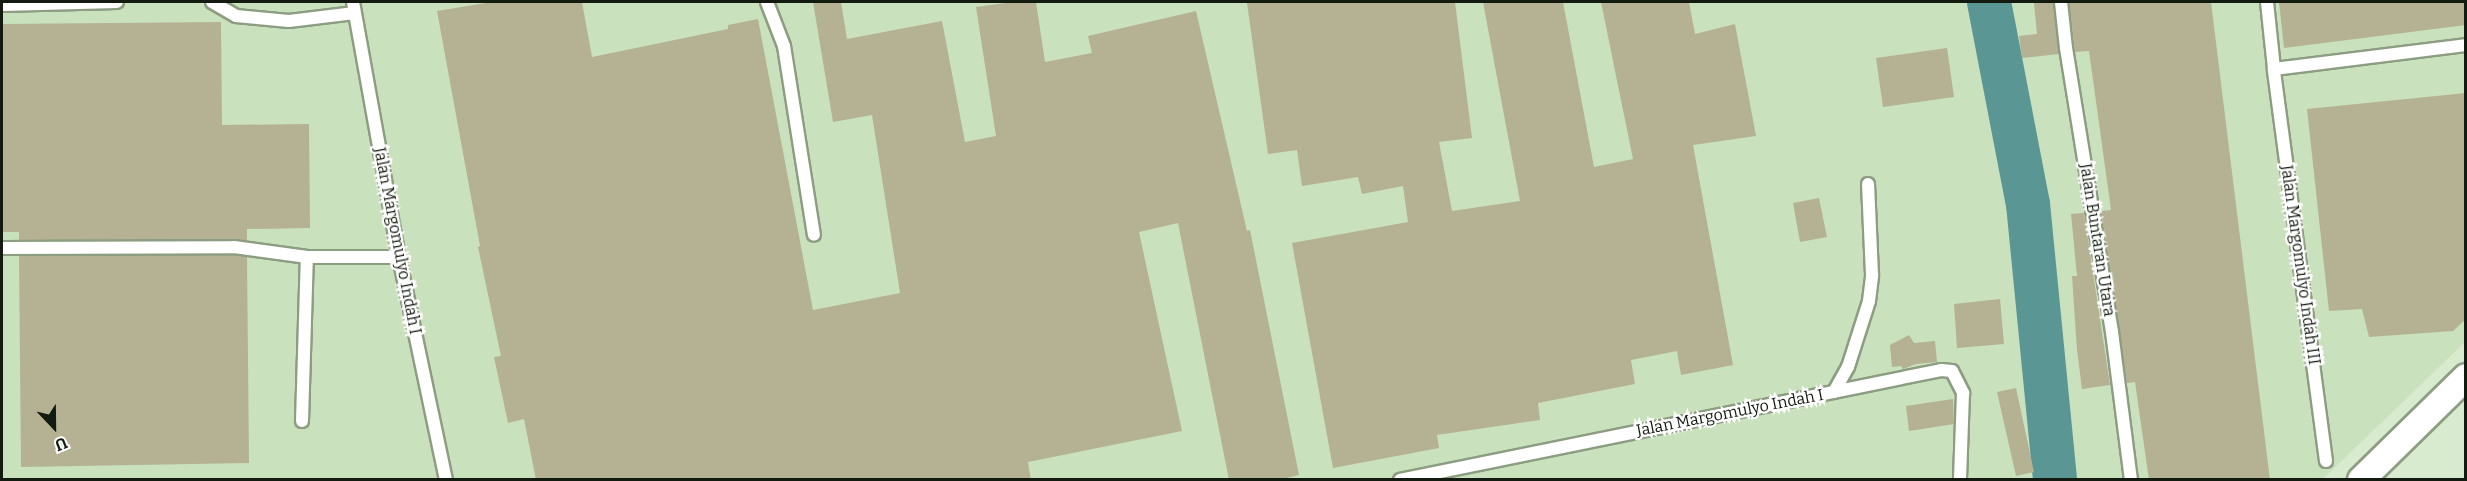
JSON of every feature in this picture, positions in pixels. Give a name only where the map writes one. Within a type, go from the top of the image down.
[{"type":"street","points":[[2361,480],[2466,377]]},
{"type":"lane","points":[[2,5],[117,2]]},
{"type":"lane","points":[[212,2],[236,16],[289,21],[354,7]]},
{"type":"lane","points":[[767,2],[782,37],[814,235]]},
{"type":"lane","name":"Jalan Buntaran Utara","points":[[2061,2],[2066,48],[2112,332],[2131,480]]},
{"type":"lane","name":"Jalan Margomulyo Indah III","points":[[2267,2],[2326,460]]},
{"type":"lane","name":"Jalan Margomulyo Indah I","points":[[354,7],[399,257],[446,480]]},
{"type":"lane","points":[[2274,69],[2466,45]]},
{"type":"lane","points":[[1834,392],[1848,367],[1869,301],[1872,275],[1869,184]]},
{"type":"lane","points":[[2,248],[234,247],[307,256],[399,257]]},
{"type":"lane","points":[[302,421],[307,256]]},
{"type":"lane","name":"Jalan Margomulyo Indah I","points":[[1400,480],[1941,370],[1952,371],[1964,393],[1960,480]]},
{"type":"shaded area","points":[[2,2],[2465,2],[2465,342],[2323,479],[2,479]]},
{"type":"building","points":[[492,2],[582,2],[592,57],[728,29],[728,25],[758,19],[813,310],[900,293],[872,115],[833,122],[813,2],[841,2],[847,39],[942,21],[965,142],[996,136],[976,7],[1013,2],[1036,2],[1045,62],[1092,53],[1088,36],[1196,11],[1247,231],[1250,230],[1299,475],[1278,480],[1229,480],[1178,223],[1139,232],[1182,431],[1028,462],[1031,480],[536,480],[524,419],[508,423],[494,357],[501,356],[478,247],[480,246],[437,11]]},
{"type":"building","points":[[1455,2],[1472,138],[1439,142],[1452,211],[1520,201],[1483,2],[1563,2],[1594,167],[1633,159],[1601,2],[1689,2],[1695,34],[1735,24],[1756,136],[1693,145],[1733,365],[1681,375],[1677,351],[1631,360],[1635,384],[1538,403],[1540,420],[1437,435],[1439,448],[1333,468],[1292,243],[1408,222],[1403,186],[1362,194],[1358,177],[1302,186],[1297,150],[1268,154],[1247,3]]},
{"type":"building","points":[[2053,2],[2059,54],[2022,58],[2019,36],[2037,34],[2034,3]]},
{"type":"building","points":[[2069,2],[2211,2],[2270,480],[2149,480],[2135,382],[2127,383],[2101,211],[2111,210],[2089,51],[2075,52]]},
{"type":"building","points":[[2279,2],[2466,2],[2466,25],[2284,48]]},
{"type":"building","points":[[221,22],[222,125],[309,124],[310,228],[247,229],[247,240],[19,240],[19,232],[2,232],[2,24]]},
{"type":"building","points":[[1947,48],[1954,97],[1883,107],[1876,58]]},
{"type":"building","points":[[2466,93],[2466,319],[2453,331],[2369,337],[2362,309],[2329,311],[2307,109]]},
{"type":"building","points":[[1819,198],[1827,237],[1800,242],[1793,203]]},
{"type":"building","points":[[2084,213],[2110,385],[2082,389],[2072,276],[2077,276],[2071,214]]},
{"type":"building","points":[[233,255],[247,257],[249,463],[21,467],[19,256]]},
{"type":"building","points":[[2000,299],[2004,344],[1957,348],[1954,304]]},
{"type":"building","points":[[1909,335],[1914,343],[1935,341],[1937,362],[1916,364],[1903,369],[1901,366],[1892,367],[1890,345]]},
{"type":"building","points":[[2016,388],[2034,472],[2016,476],[1997,392]]},
{"type":"building","points":[[1953,399],[1954,424],[1909,431],[1906,406]]},
{"type":"waterway","points":[[1989,2],[2028,204],[2055,480]]}]
